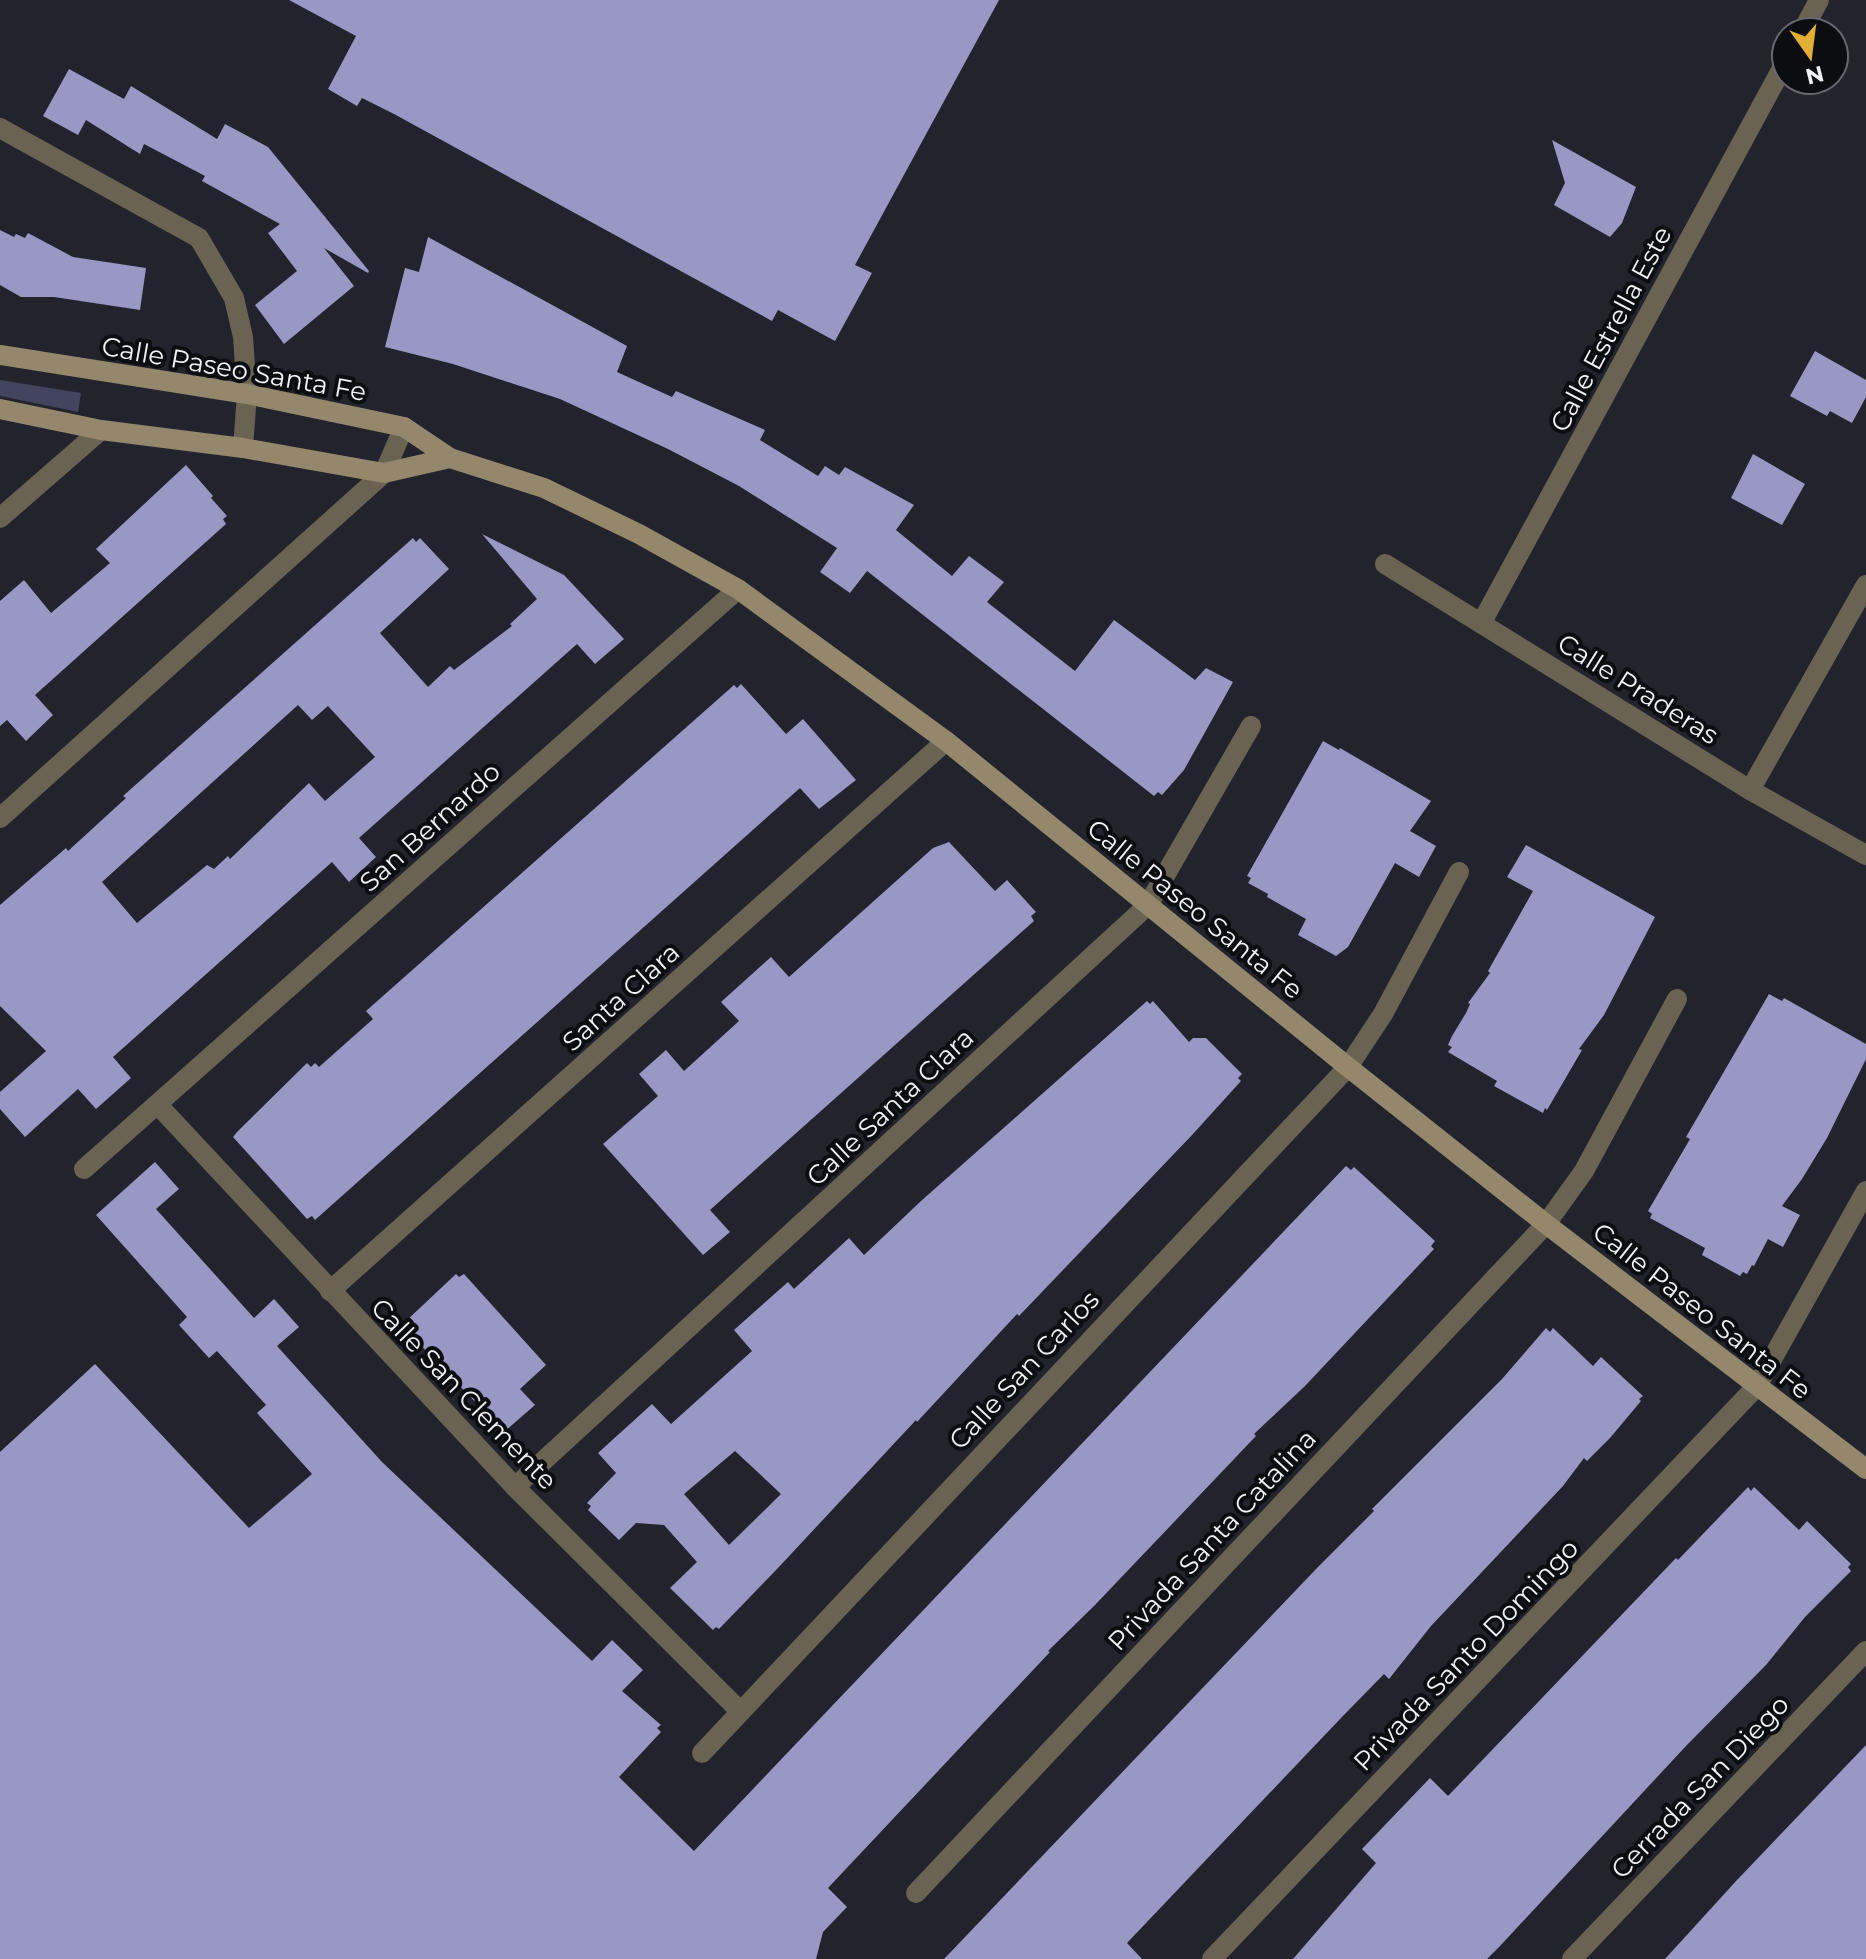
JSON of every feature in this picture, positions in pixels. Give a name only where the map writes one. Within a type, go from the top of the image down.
[{"type":"street","name":"Calle Estrella Este","points":[[1482,622],[1770,91]]},
{"type":"street","points":[[0,128],[199,238],[234,298],[243,337],[247,394],[243,448]]},
{"type":"street","name":"Calle Paseo Santa Fe","points":[[0,355],[247,394],[404,427],[450,458],[544,488],[639,534],[738,589],[946,741],[1546,1224],[1866,1469]]},
{"type":"street","points":[[0,409],[101,430],[243,448],[384,473],[450,458]]},
{"type":"street","points":[[0,818],[384,473],[404,427]]},
{"type":"street","points":[[0,518],[101,430]]},
{"type":"street","name":"Calle Praderas","points":[[1385,564],[1750,790],[1866,855]]},
{"type":"street","points":[[1750,790],[1866,585]]},
{"type":"street","name":"San Bernardo","points":[[84,1169],[738,589]]},
{"type":"street","name":"Calle Santa Clara","points":[[515,1487],[1148,905],[1251,726]]},
{"type":"street","name":"Santa Clara","points":[[330,1291],[946,741]]},
{"type":"street","name":"Calle San Carlos","points":[[702,1753],[1348,1067],[1383,1014],[1459,872]]},
{"type":"street","name":"Privada Santa Catalina","points":[[916,1893],[1546,1224],[1584,1171],[1677,999]]},
{"type":"street","name":"Calle San Clemente","points":[[158,1105],[515,1487],[740,1711]]},
{"type":"street","name":"Privada Santo Domingo","points":[[1212,1959],[1757,1386],[1866,1191]]},
{"type":"street","name":"Cerrada San Diego","points":[[1572,1959],[1866,1651]]},
{"type":"shaded area","points":[[0,380],[81,393],[78,412],[0,396]]},
{"type":"building","points":[[289,0],[999,0],[855,265],[872,273],[835,341],[778,310],[772,321],[394,114],[362,98],[357,106],[328,89],[356,36]]},
{"type":"building","points":[[69,69],[124,99],[131,86],[217,139],[225,124],[268,147],[368,273],[324,248],[354,286],[284,344],[255,305],[297,271],[268,233],[280,224],[202,181],[205,176],[144,144],[140,154],[86,120],[78,135],[43,116]]},
{"type":"building","points":[[1552,140],[1636,187],[1622,223],[1610,237],[1554,205],[1565,183]]},
{"type":"building","points":[[0,230],[14,237],[16,234],[25,238],[28,233],[73,257],[146,268],[140,310],[54,297],[21,297],[0,285]]},
{"type":"building","points":[[428,237],[627,346],[617,372],[672,397],[676,391],[765,430],[760,440],[818,476],[825,466],[839,475],[845,467],[914,505],[896,530],[952,576],[969,556],[1004,582],[987,602],[1075,671],[1114,620],[1195,680],[1206,668],[1233,682],[1184,770],[1162,795],[1158,792],[1154,796],[867,571],[850,593],[820,572],[837,548],[739,486],[560,399],[453,364],[385,347],[405,268],[419,272]]},
{"type":"building","points":[[1815,351],[1866,380],[1866,397],[1852,423],[1830,411],[1827,416],[1790,396]]},
{"type":"building","points":[[1753,454],[1805,484],[1782,525],[1731,498]]},
{"type":"building","points":[[186,465],[227,516],[223,519],[226,524],[35,695],[53,715],[26,741],[7,720],[0,726],[0,601],[24,580],[51,613],[110,563],[96,549]]},
{"type":"building","points":[[482,534],[564,575],[624,639],[595,664],[577,644],[359,838],[376,857],[349,882],[332,862],[113,1057],[131,1078],[96,1109],[78,1089],[25,1137],[0,1109],[0,1092],[46,1051],[0,1006],[0,905],[66,848],[68,851],[126,798],[123,796],[413,538],[416,542],[420,538],[449,569],[380,633],[428,687],[450,666],[454,670],[512,626],[510,624],[537,599]],"holes":[[[298,705],[312,720],[328,706],[375,757],[325,801],[309,783],[230,859],[228,856],[214,869],[207,865],[137,923],[102,882]]]},
{"type":"building","points":[[741,684],[786,734],[803,719],[856,780],[819,809],[800,788],[315,1220],[312,1216],[307,1219],[233,1137],[237,1132],[307,1063],[311,1067],[315,1063],[319,1067],[373,1019],[366,1011],[734,685],[737,688]]},
{"type":"building","points":[[1323,741],[1431,801],[1410,831],[1436,846],[1419,877],[1395,863],[1348,947],[1336,956],[1298,935],[1306,919],[1267,897],[1268,894],[1248,883],[1251,878],[1247,876]]},
{"type":"building","points":[[949,842],[995,891],[1007,880],[1036,912],[1031,916],[1034,921],[710,1210],[730,1232],[703,1255],[603,1144],[658,1096],[639,1074],[666,1050],[684,1071],[739,1021],[721,1002],[771,957],[789,977],[933,848]]},
{"type":"building","points":[[1526,845],[1655,917],[1604,1015],[1579,1049],[1582,1050],[1543,1113],[1494,1086],[1497,1081],[1448,1052],[1452,1047],[1448,1045],[1466,1013],[1468,1003],[1490,973],[1488,971],[1533,891],[1507,877]]},
{"type":"building","points":[[1769,994],[1782,1001],[1784,998],[1866,1044],[1866,1059],[1827,1138],[1782,1206],[1800,1215],[1783,1247],[1768,1239],[1754,1266],[1747,1274],[1743,1272],[1740,1276],[1702,1255],[1705,1248],[1650,1218],[1652,1214],[1648,1211],[1690,1139],[1686,1137]]},
{"type":"building","points":[[1147,1001],[1150,1004],[1153,1001],[1189,1042],[1193,1038],[1206,1038],[1242,1074],[1238,1078],[1241,1081],[1193,1134],[1019,1316],[1017,1314],[719,1629],[716,1627],[713,1630],[670,1588],[697,1562],[664,1525],[636,1523],[619,1540],[588,1510],[591,1506],[587,1503],[616,1473],[598,1453],[652,1404],[671,1424],[752,1351],[734,1330],[788,1282],[794,1289],[849,1238],[864,1255]],"holes":[[[735,1451],[781,1494],[729,1545],[684,1494]]]},
{"type":"building","points":[[155,1162],[179,1189],[156,1209],[254,1318],[274,1299],[299,1327],[277,1346],[382,1462],[592,1661],[612,1640],[643,1670],[622,1691],[661,1725],[657,1728],[661,1732],[619,1777],[694,1851],[1346,1166],[1351,1170],[1354,1167],[1435,1241],[1431,1246],[1434,1249],[1048,1651],[828,1888],[847,1907],[823,1932],[816,1959],[0,1959],[0,1452],[95,1364],[249,1528],[312,1474],[257,1413],[266,1405],[217,1351],[209,1358],[179,1325],[187,1317],[96,1215]]},
{"type":"building","points":[[456,1274],[459,1277],[464,1274],[546,1365],[520,1389],[535,1405],[504,1432],[404,1328],[408,1324],[406,1321]]},
{"type":"building","points":[[1546,1328],[1550,1332],[1553,1328],[1593,1366],[1601,1357],[1643,1396],[1639,1399],[1641,1401],[1587,1461],[1584,1458],[1563,1486],[1431,1626],[1389,1679],[1384,1674],[1127,1943],[1142,1959],[944,1959],[1374,1511],[1372,1509],[1502,1379]]},
{"type":"building","points":[[1748,1487],[1751,1491],[1754,1487],[1799,1530],[1807,1521],[1851,1564],[1848,1567],[1851,1571],[1500,1946],[1487,1959],[1293,1959],[1376,1863],[1362,1849],[1430,1778],[1448,1796]]},
{"type":"building","points":[[1866,1745],[1866,1959],[1665,1959],[1737,1880]]}]
